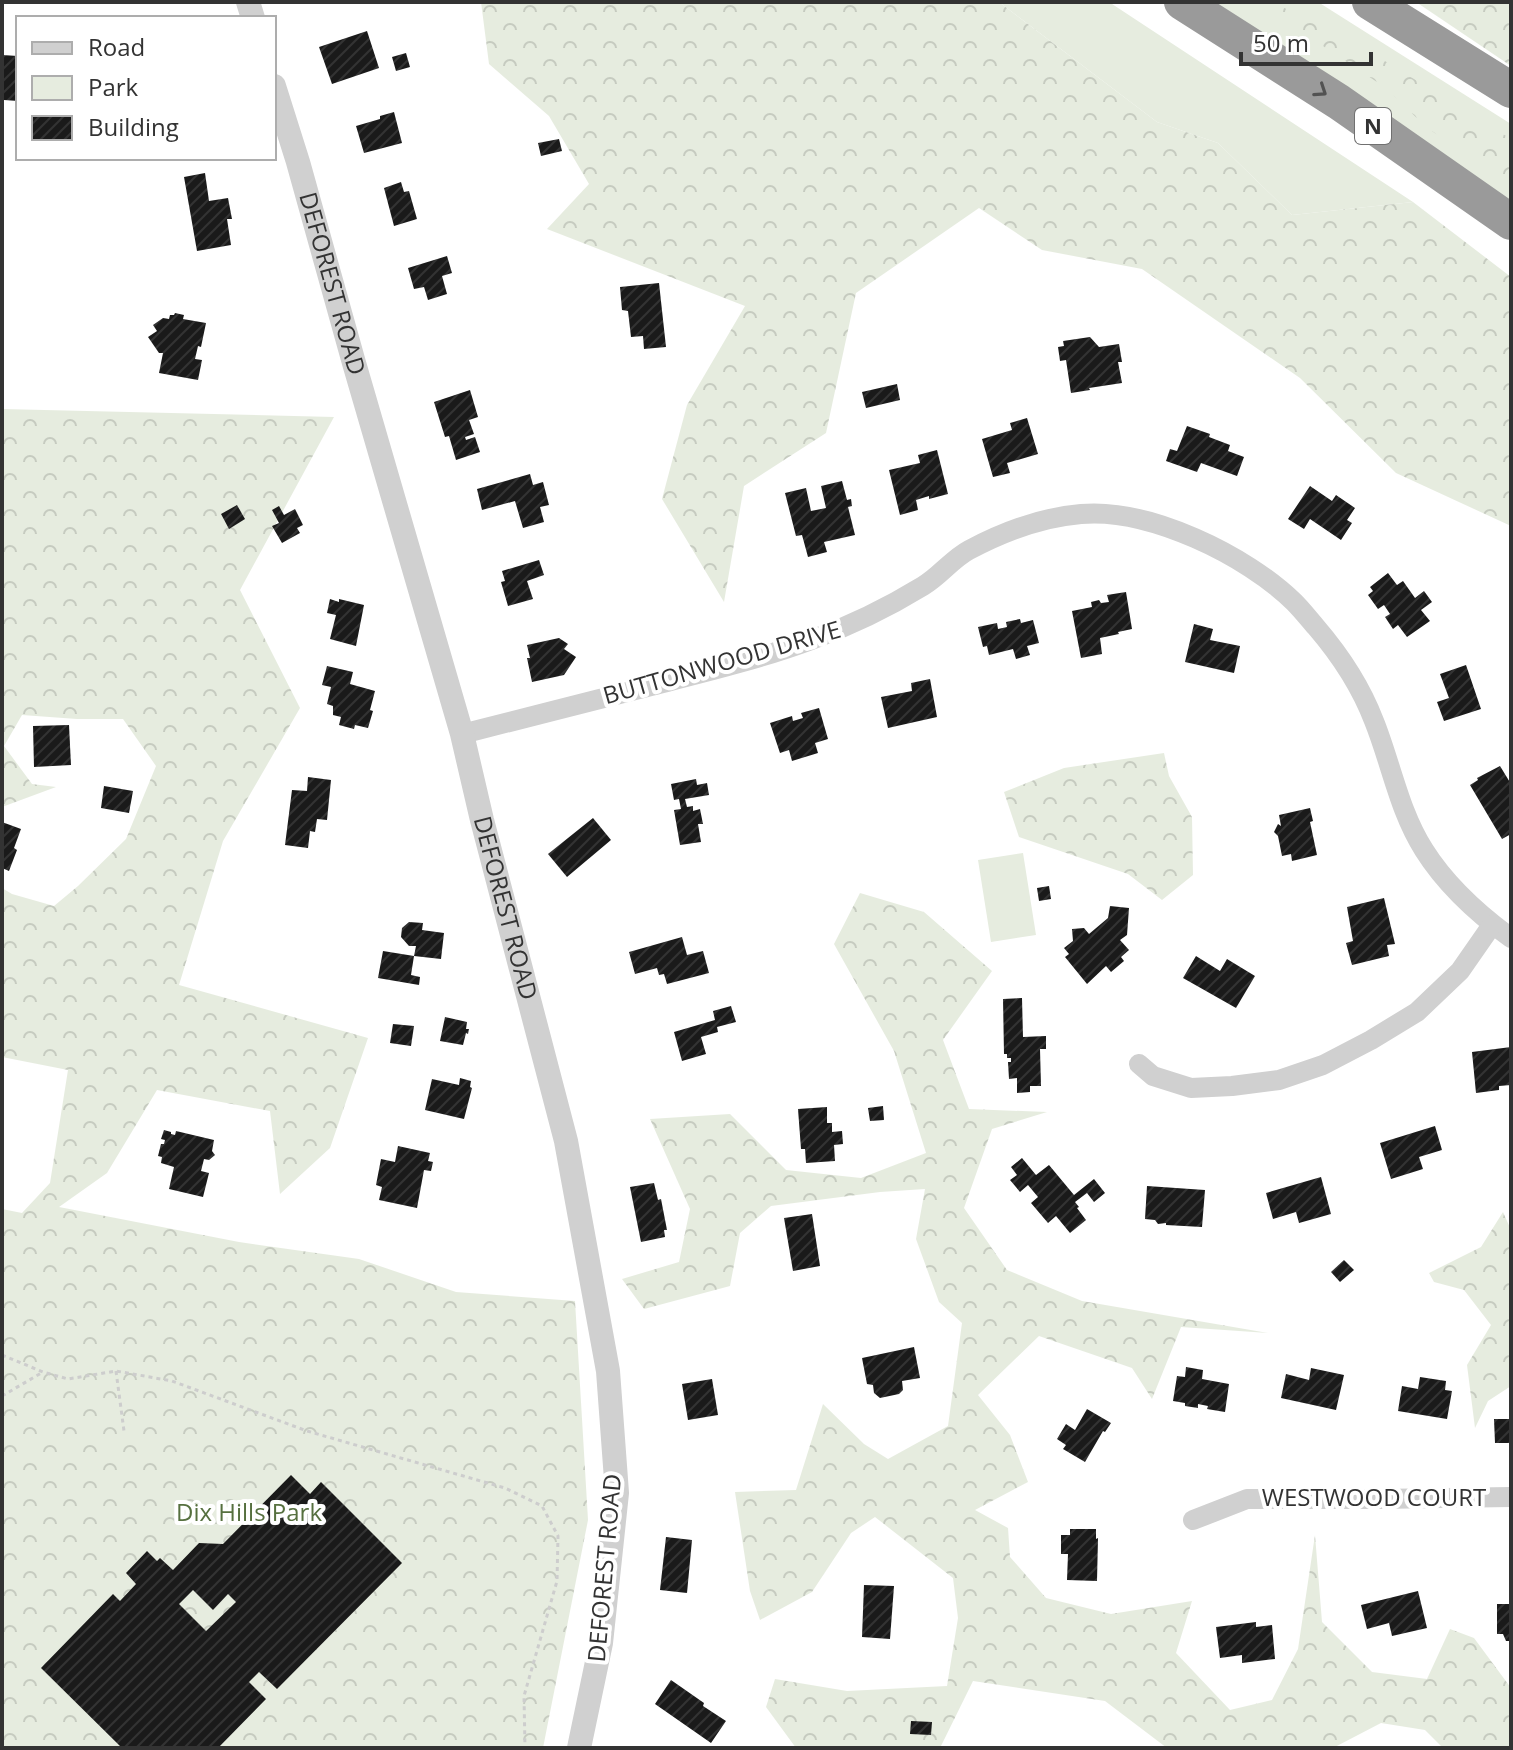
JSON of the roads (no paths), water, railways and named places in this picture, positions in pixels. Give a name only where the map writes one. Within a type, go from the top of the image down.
[{"type":"highway","name":"N","points":[[1182,2],[1339,102],[1511,222]]},
{"type":"highway","points":[[1370,2],[1511,90]]},
{"type":"street","name":"DEFOREST ROAD","points":[[276,92],[462,734],[566,1141],[608,1371],[617,1493],[601,1643],[579,1748]]},
{"type":"street","name":"BUTTONWOOD DRIVE","points":[[462,734],[708,672],[802,643],[853,624],[888,606],[926,585],[966,551],[1008,532],[1081,514],[1120,515],[1161,525],[1208,543],[1252,570],[1293,601],[1324,636],[1353,678],[1374,720],[1405,810],[1423,849],[1452,886],[1492,925],[1511,938]]},
{"type":"street","points":[[1139,1064],[1153,1076],[1191,1088],[1279,1080],[1323,1065],[1417,1012],[1460,971],[1492,925]]},
{"type":"street","name":"WESTWOOD COURT","points":[[1193,1520],[1247,1499],[1511,1497]]},
{"type":"park label","name":"Dix Hills Park","points":[[249,1513]]}]
